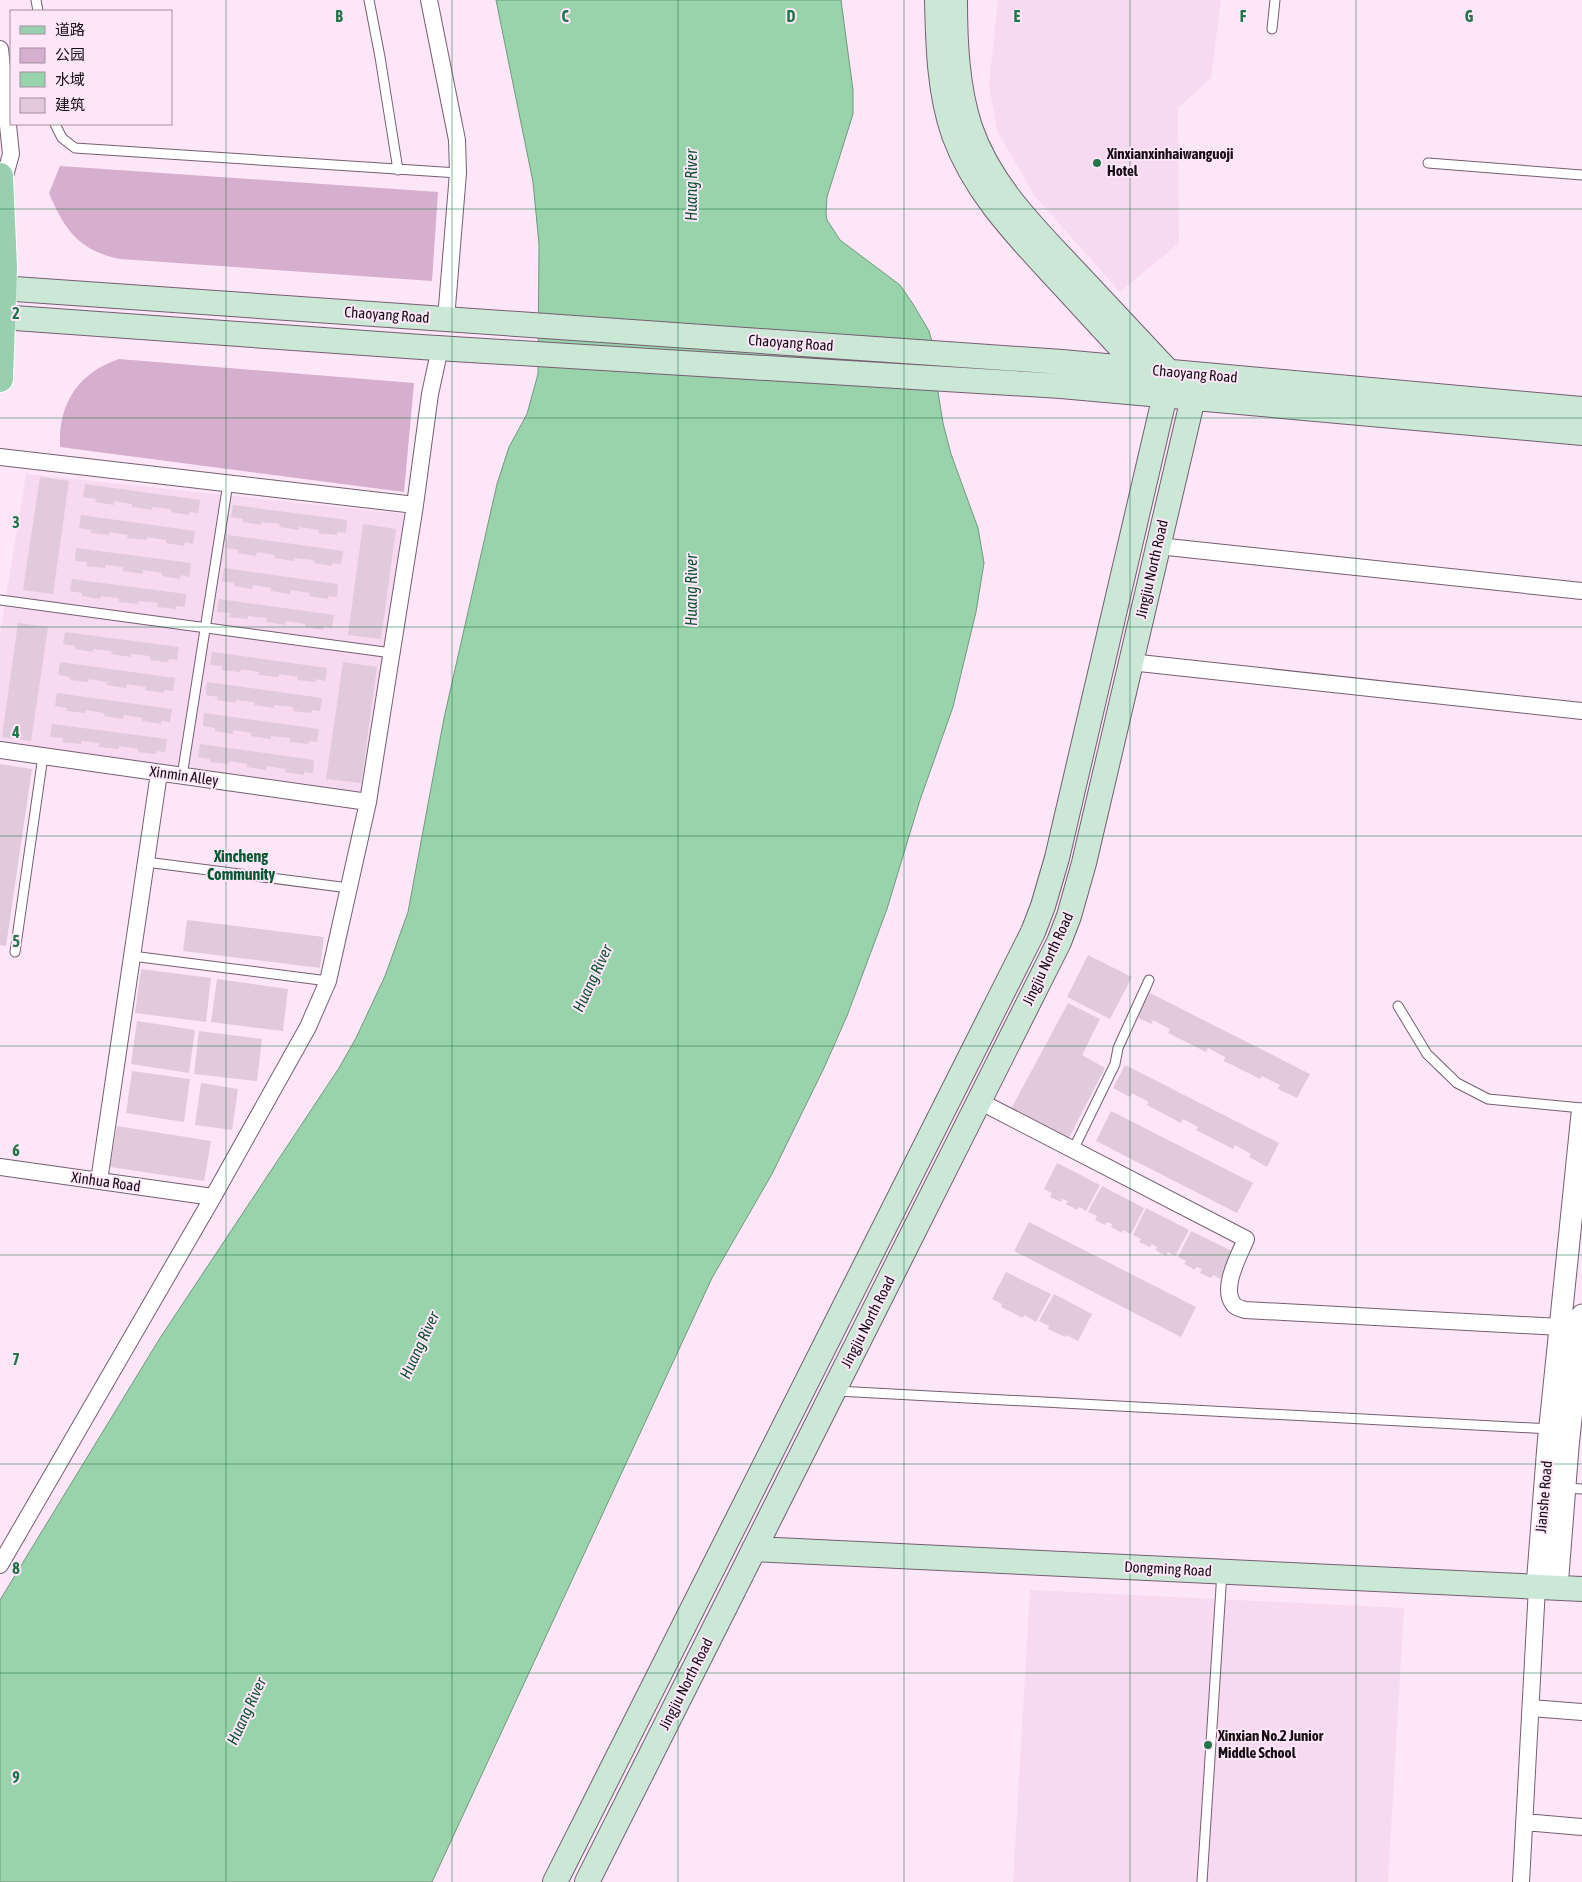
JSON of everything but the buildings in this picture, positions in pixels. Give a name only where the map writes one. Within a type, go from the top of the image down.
[{"type":"main road","points":[[937,0],[946,108],[964,159],[977,183],[1006,223],[1165,395]]},
{"type":"main road","points":[[955,0],[959,79],[964,104],[980,152],[992,174],[1020,212],[1193,398]]},
{"type":"main road","points":[[0,182],[2,288],[0,378]]},
{"type":"main road","name":"Chaoyang Road","points":[[2,288],[987,356],[1582,409]]},
{"type":"main road","name":"Chaoyang Road","points":[[2,318],[440,348],[988,381],[1582,433]]},
{"type":"main road","name":"Jingjiu North Road","points":[[555,1882],[1033,932],[1057,858],[1165,395]]},
{"type":"main road","name":"Jingjiu North Road","points":[[587,1882],[1051,960],[1070,916],[1084,864],[1193,398]]},
{"type":"main road","name":"Dongming Road","points":[[754,1549],[1582,1590]]},
{"type":"street","points":[[429,0],[457,140],[458,174],[446,319]]},
{"type":"street","points":[[0,49],[11,154],[0,182]]},
{"type":"street","points":[[0,1565],[213,1197],[308,1026],[328,981],[368,802],[415,505],[430,394],[440,348]]},
{"type":"street","points":[[0,457],[415,505]]},
{"type":"street","points":[[1158,546],[1582,591]]},
{"type":"street","points":[[1130,662],[1582,711]]},
{"type":"street","name":"Xinmin Alley","points":[[0,750],[368,802]]},
{"type":"street","points":[[98,1181],[159,773]]},
{"type":"street","points":[[979,1101],[1246,1239],[1229,1282],[1229,1295],[1235,1306],[1245,1310],[1560,1327]]},
{"type":"street","name":"Jianshe Road","points":[[1521,1882],[1531,1708],[1547,1588],[1550,1429],[1582,1114]]},
{"type":"street","name":"Xinhua Road","points":[[0,1167],[213,1197]]},
{"type":"street","name":"Jianshe Road","points":[[1547,1588],[1574,1488],[1582,1315]]},
{"type":"street","points":[[1531,1708],[1582,1712]]},
{"type":"street","points":[[1524,1822],[1582,1827]]},
{"type":"lane","points":[[369,0],[398,170]]},
{"type":"lane","points":[[1272,29],[1275,0]]},
{"type":"lane","points":[[56,125],[62,138],[75,148],[458,174]]},
{"type":"lane","points":[[1428,163],[1582,175]]},
{"type":"lane","points":[[182,776],[228,483]]},
{"type":"lane","points":[[0,600],[392,652]]},
{"type":"lane","points":[[15,952],[43,756]]},
{"type":"lane","points":[[146,862],[349,888]]},
{"type":"lane","points":[[132,956],[328,981]]},
{"type":"lane","points":[[1072,1150],[1116,1064],[1118,1048],[1149,980]]},
{"type":"lane","points":[[1398,1006],[1427,1054],[1457,1083],[1488,1099],[1582,1108]]},
{"type":"lane","points":[[834,1391],[1550,1429]]},
{"type":"lane","points":[[1202,1882],[1222,1572]]},
{"type":"shaded area","name":"Xinxianxinhaiwanguoji Hotel","points":[[998,0],[1221,0],[1211,78],[1178,108],[1179,243],[1120,292],[1034,195],[997,131],[989,85]]},
{"type":"shaded area","points":[[26,474],[404,514],[363,797],[0,741],[0,633]]},
{"type":"shaded area","name":"Xinxian No.2 Junior Middle School","points":[[1030,1590],[1404,1608],[1388,1882],[1013,1882]]},
{"type":"green space","points":[[60,166],[438,192],[432,281],[120,259],[106,255],[83,244],[75,237],[67,228],[55,206],[49,193]]},
{"type":"green space","points":[[119,359],[414,383],[404,492],[60,447],[60,431],[63,417],[73,392],[92,373]]},
{"type":"water","name":"Huang River","points":[[496,0],[841,0],[853,90],[853,114],[827,197],[827,220],[840,240],[900,285],[929,331],[935,352],[943,423],[951,454],[978,528],[984,563],[976,612],[953,707],[920,800],[887,909],[847,1016],[824,1068],[772,1174],[712,1278],[432,1882],[0,1882],[0,1600],[160,1338],[339,1068],[356,1038],[385,976],[408,912],[444,718],[497,484],[509,447],[527,414],[538,374],[539,244],[533,182]]},
{"type":"place","name":"Xinxianxinhaiwanguoji Hotel","points":[[1097,163]]},
{"type":"place","name":"Xinxian No.2 Junior Middle School","points":[[1208,1745]]},
{"type":"district","name":"Xincheng Community","points":[[241,865]]}]
